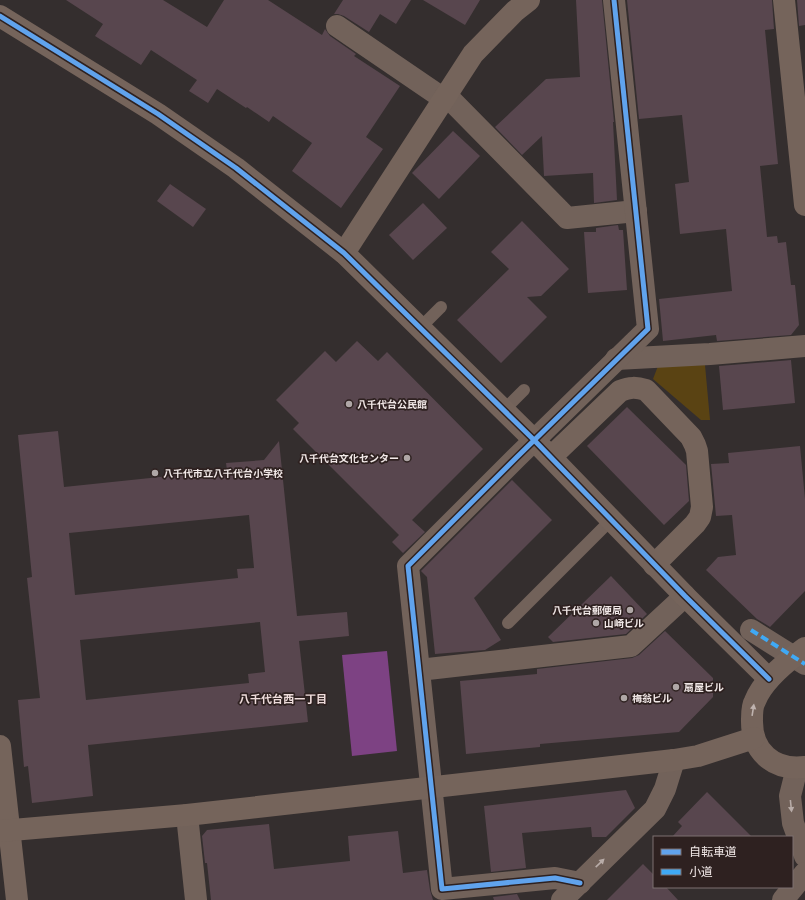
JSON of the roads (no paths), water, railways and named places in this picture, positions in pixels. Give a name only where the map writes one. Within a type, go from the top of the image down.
[{"type":"street","points":[[344,253],[473,54],[515,11],[529,0]]},
{"type":"street","points":[[580,883],[555,878],[442,888],[408,566],[623,349],[648,329],[614,0]]},
{"type":"street","points":[[784,0],[805,205]]},
{"type":"street","points":[[3,24],[158,114],[230,164],[344,253],[551,457],[684,596],[769,679]]},
{"type":"street","points":[[337,26],[445,97],[518,173],[567,218],[636,211]]},
{"type":"street","points":[[623,349],[710,354],[805,346]]},
{"type":"street","points":[[551,457],[620,391],[629,387],[637,387],[646,390],[691,437],[697,451],[702,507],[700,517],[695,524],[654,565]]},
{"type":"street","points":[[419,670],[631,646],[684,596]]},
{"type":"street","points":[[751,630],[805,664]]},
{"type":"street","points":[[805,648],[769,679],[760,691],[754,702],[752,728],[754,738],[761,752],[767,758],[781,765],[801,768],[790,796],[793,823],[805,856]]},
{"type":"street","points":[[5,830],[187,815],[674,760],[698,756],[754,738]]},
{"type":"street","points":[[0,746],[5,830],[17,900]]},
{"type":"street","points":[[562,900],[655,809],[674,760]]},
{"type":"street","points":[[187,815],[196,900]]},
{"type":"street","points":[[793,888],[805,873]]},
{"type":"street","points":[[783,900],[793,888]]},
{"type":"lane","points":[[420,328],[442,307]]},
{"type":"lane","points":[[504,410],[524,390]]},
{"type":"lane","points":[[508,623],[611,520]]},
{"type":"place","name":"八千代台公民館","points":[[349,404]]},
{"type":"place","name":"八千代台文化センター","points":[[407,458]]},
{"type":"place","name":"八千代市立八千代台小学校","points":[[155,473]]},
{"type":"place","name":"八千代台郵便局","points":[[630,610]]},
{"type":"place","name":"山崎ビル","points":[[596,623]]},
{"type":"place","name":"扇屋ビル","points":[[676,687]]},
{"type":"place","name":"梅翁ビル","points":[[624,698]]},
{"type":"district","name":"八千代台西一丁目","points":[[283,699]]}]
